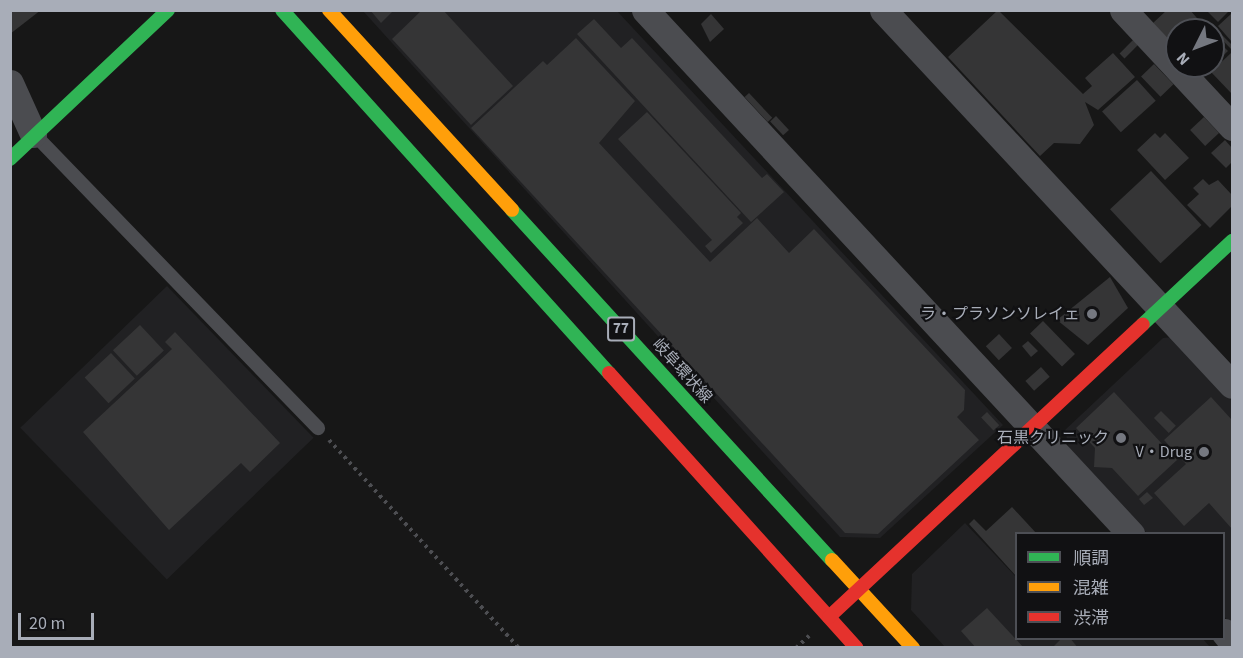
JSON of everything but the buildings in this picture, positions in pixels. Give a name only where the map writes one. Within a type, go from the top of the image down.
[{"type":"main road","points":[[10,159],[33,134],[168,10]]},
{"type":"main road","name":"77","points":[[282,10],[858,648]]},
{"type":"main road","name":"岐阜環状線","points":[[329,10],[913,648]]},
{"type":"main road","points":[[829,617],[1233,241]]},
{"type":"street","points":[[645,10],[1129,532]]},
{"type":"street","points":[[883,10],[1233,385]]},
{"type":"street","points":[[1123,10],[1233,127]]},
{"type":"street","points":[[10,83],[33,134]]},
{"type":"lane","points":[[33,134],[318,428]]},
{"type":"path","points":[[318,428],[519,648]]},
{"type":"shaded area","points":[[363,11],[617,11],[1003,425],[880,538],[840,537]]},
{"type":"shaded area","points":[[167,286],[314,438],[167,579],[20,428]]},
{"type":"shaded area","points":[[1173,337],[1232,401],[1232,626],[1225,617],[1225,532],[1146,532],[1069,449],[1065,430],[1163,338]]},
{"type":"shaded area","points":[[965,523],[1015,576],[1015,640],[1204,640],[1210,647],[945,647],[911,610],[912,574]]},
{"type":"traffic: fast","points":[[10,159],[168,10]]},
{"type":"traffic: fast","points":[[282,10],[609,373]]},
{"type":"traffic: fast","points":[[512,210],[832,560]]},
{"type":"traffic: fast","points":[[1143,324],[1232,241]]},
{"type":"traffic: slow","points":[[329,10],[512,210]]},
{"type":"traffic: slow","points":[[832,560],[913,648]]},
{"type":"traffic: jam","points":[[829,617],[1143,324]]},
{"type":"traffic: jam","points":[[609,373],[857,648]]},
{"type":"place","name":"ラ・プラソンソレイェ","points":[[1092,314]]},
{"type":"place","name":"石黒クリニック","points":[[1121,438]]},
{"type":"place","name":"V・Drug","points":[[1204,452]]}]
